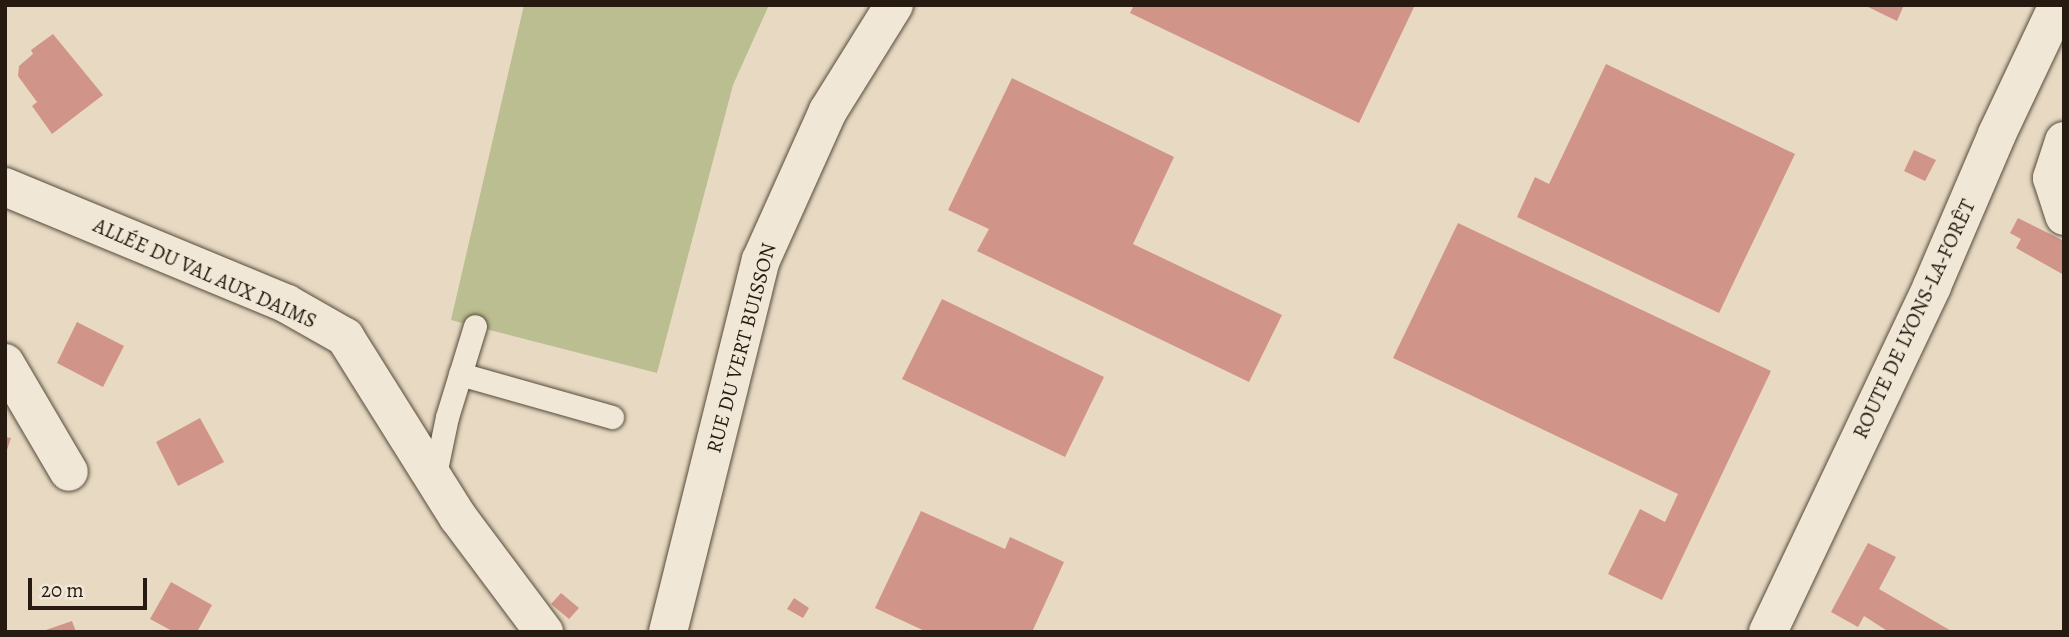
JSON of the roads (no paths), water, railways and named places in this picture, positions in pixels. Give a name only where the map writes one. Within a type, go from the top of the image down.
[{"type":"street","name":"RUE DU VERT BUISSON","points":[[668,632],[761,260],[828,111],[894,5]]},
{"type":"street","name":"ROUTE DE LYONS-LA-FORÊT","points":[[1775,628],[1932,286],[1997,134],[2058,5]]},
{"type":"street","points":[[2064,141],[2052,178],[2064,216]]},
{"type":"street","name":"ALLÉE DU VAL AUX DAIMS","points":[[5,187],[287,304],[345,337],[434,479],[507,586],[544,632]]},
{"type":"street","points":[[5,363],[69,472]]},
{"type":"lane","points":[[434,479],[475,326]]},
{"type":"lane","points":[[460,374],[612,416]]}]
